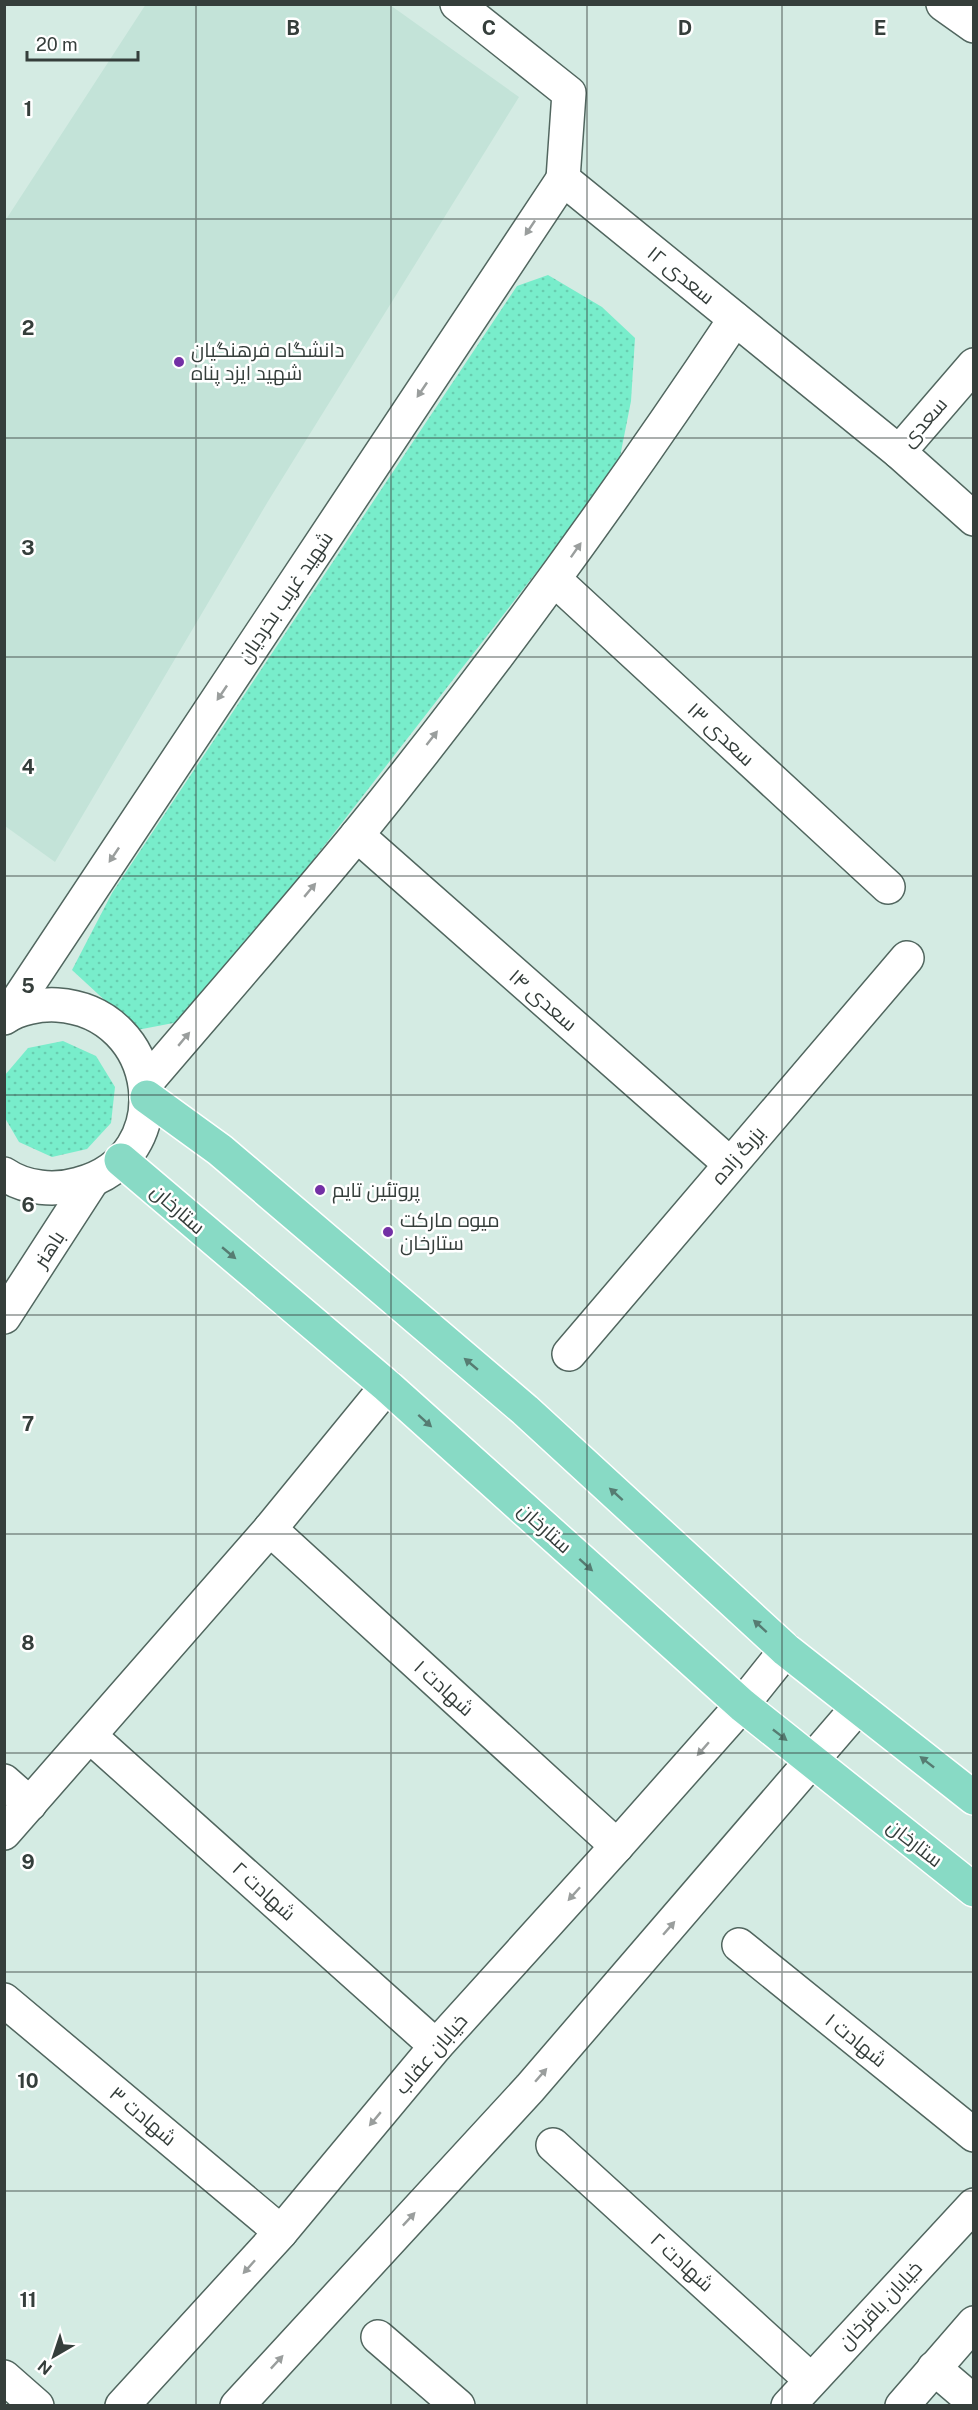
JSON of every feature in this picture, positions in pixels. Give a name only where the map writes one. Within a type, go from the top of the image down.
[{"type":"main road","points":[[146,1090],[220,1150],[525,1410],[786,1650],[974,1798]]},
{"type":"main road","name":"ستارخان","points":[[121,1160],[387,1386],[742,1705],[974,1890]]},
{"type":"street","points":[[457,4],[569,93],[563,179]]},
{"type":"street","points":[[944,4],[974,26]]},
{"type":"street","name":"سعدی ۱۲","points":[[563,179],[899,452],[974,519]]},
{"type":"street","name":"شهید غریب بخردیان","points":[[6,1017],[563,179]]},
{"type":"street","points":[[146,1090],[357,835],[555,580],[655,439],[735,319]]},
{"type":"street","name":"سعدی","points":[[899,452],[974,365]]},
{"type":"street","name":"سعدی ۱۳","points":[[555,580],[888,887]]},
{"type":"street","name":"سعدی ۱۴","points":[[357,835],[730,1164]]},
{"type":"street","name":"بزرگ زاده","points":[[569,1354],[908,958]]},
{"type":"street","points":[[4,1174],[34,1187],[64,1189],[92,1181],[121,1160],[135,1142],[144,1120],[146,1090],[134,1049],[110,1022],[78,1007],[42,1005],[6,1017]]},
{"type":"street","name":"باهنر","points":[[4,1317],[92,1181]]},
{"type":"street","points":[[4,1833],[91,1737],[270,1529],[387,1386]]},
{"type":"street","name":"شهادت ۱","points":[[270,1529],[617,1846]]},
{"type":"street","name":"خیابان عقاب","points":[[122,2406],[281,2232],[436,2046],[742,1705],[786,1650]]},
{"type":"street","points":[[237,2406],[530,2088],[858,1707]]},
{"type":"street","name":"شهادت ۲","points":[[91,1737],[436,2046]]},
{"type":"street","points":[[4,1781],[30,1804]]},
{"type":"street","name":"شهادت ۱","points":[[739,1945],[974,2135]]},
{"type":"street","name":"شهادت ۳","points":[[4,2000],[281,2232]]},
{"type":"street","name":"شهادت ۲","points":[[553,2145],[811,2380]]},
{"type":"street","name":"خیابان باقرخان","points":[[788,2406],[974,2205]]},
{"type":"street","points":[[902,2406],[974,2324]]},
{"type":"street","points":[[378,2337],[458,2406]]},
{"type":"street","points":[[934,2368],[974,2402]]},
{"type":"street","points":[[4,2377],[37,2406]]},
{"type":"shaded area","name":"دانشگاه فرهنگیان شهید ایزد پناه","points":[[146,4],[390,5],[519,97],[267,503],[55,862],[5,826],[5,221]]},
{"type":"green space","points":[[548,275],[602,307],[635,338],[631,401],[618,467],[189,1020],[137,1030],[72,970],[112,893],[517,286]]},
{"type":"green space","points":[[63,1041],[96,1056],[115,1087],[111,1123],[87,1149],[52,1157],[19,1142],[5,1118],[5,1075],[28,1048]]},
{"type":"place","name":"دانشگاه فرهنگیان شهید ایزد پناه","points":[[179,362]]},
{"type":"place","name":"پروتئین تایم","points":[[320,1190]]},
{"type":"place","name":"میوه مارکت ستارخان","points":[[388,1232]]}]
